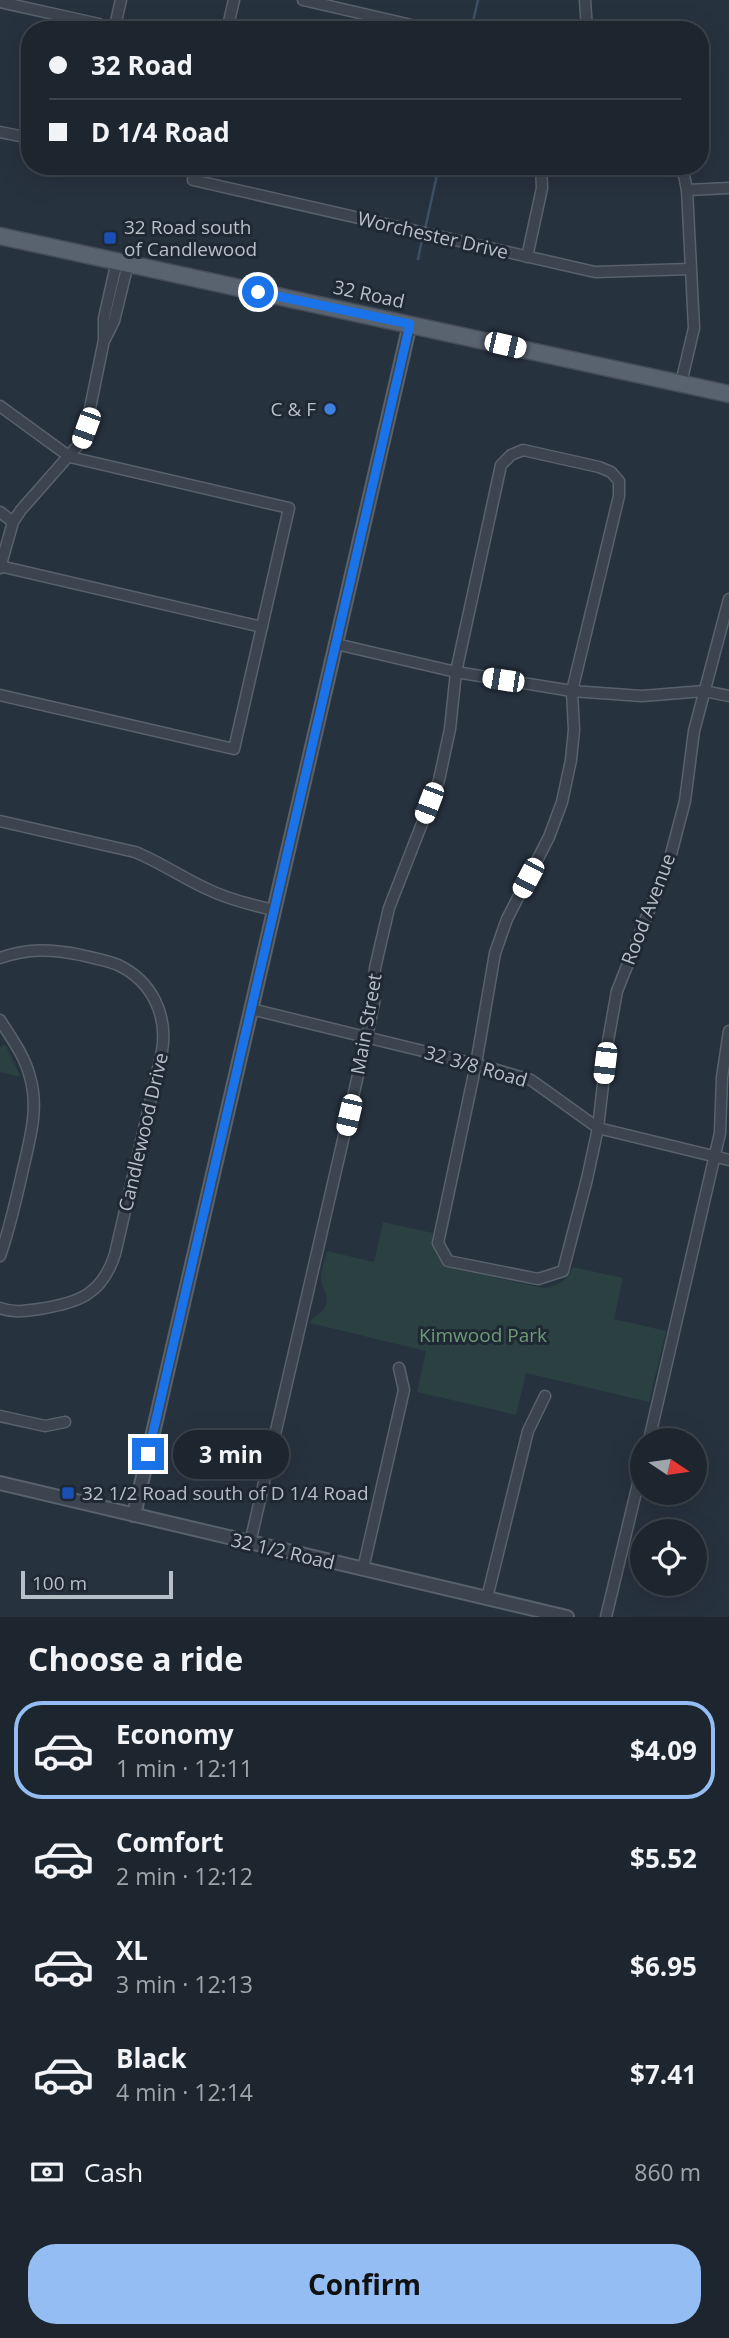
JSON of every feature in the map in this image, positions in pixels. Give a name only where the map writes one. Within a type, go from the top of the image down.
[{"type":"main road","name":"32 Road","points":[[0,236],[729,394]]},
{"type":"street","points":[[116,21],[121,0]]},
{"type":"street","points":[[230,21],[234,0]]},
{"type":"street","points":[[303,0],[394,21]]},
{"type":"street","points":[[585,0],[586,21]]},
{"type":"street","points":[[0,2],[86,21]]},
{"type":"street","points":[[0,132],[21,136]]},
{"type":"street","name":"Worchester Drive","points":[[194,175],[193,180],[595,272],[690,269]]},
{"type":"street","points":[[527,257],[542,188],[541,175]]},
{"type":"street","points":[[681,383],[694,328],[684,175]]},
{"type":"street","points":[[687,190],[729,188]]},
{"type":"street","points":[[123,262],[114,321],[104,340],[86,428],[80,443],[13,522],[0,567],[262,627]]},
{"type":"street","points":[[134,1515],[410,324]]},
{"type":"street","points":[[0,406],[70,457],[289,508],[234,748],[0,695]]},
{"type":"street","name":"Main Street","points":[[250,1543],[367,1036],[374,1003],[375,968],[389,908],[439,780],[450,729],[456,672],[501,466],[511,455],[523,450],[599,467],[611,472],[618,481],[619,496],[572,691]]},
{"type":"street","points":[[0,512],[13,522]]},
{"type":"street","name":"Rood Avenue","points":[[477,1064],[438,1243],[448,1262],[538,1279],[563,1271],[598,1128],[617,991],[670,858],[685,801],[694,731],[729,599]]},
{"type":"street","points":[[336,644],[456,672],[572,691],[642,696],[704,691],[729,696]]},
{"type":"street","points":[[477,1064],[495,953],[507,919],[549,837],[562,802],[574,730],[572,691]]},
{"type":"street","points":[[0,821],[135,852],[154,859],[204,888],[274,910]]},
{"type":"street","name":"Candlewood Drive","points":[[0,958],[30,950],[52,950],[119,966],[141,981],[154,997],[162,1017],[163,1035],[115,1254],[107,1274],[93,1290],[66,1305],[21,1312],[0,1308]]},
{"type":"street","name":"32 3/8 Road","points":[[251,1009],[367,1036],[531,1080],[598,1128],[729,1160]]},
{"type":"street","points":[[0,1020],[25,1063],[34,1103],[31,1132],[9,1230],[0,1256]]},
{"type":"street","points":[[652,1428],[720,1133],[722,1077],[729,1031]]},
{"type":"street","points":[[363,1569],[404,1390],[399,1368]]},
{"type":"street","points":[[486,1598],[528,1431],[545,1396]]},
{"type":"street","points":[[0,1416],[45,1426],[65,1422]]},
{"type":"street","name":"32 1/2 Road","points":[[0,1483],[567,1617]]},
{"type":"street","points":[[607,1617],[633,1505]]},
{"type":"green space","points":[[5,1044],[21,1077],[0,1072],[0,1047]]},
{"type":"green space","name":"Kimwood Park","points":[[383,1222],[433,1233],[436,1254],[451,1268],[543,1288],[561,1282],[573,1267],[623,1278],[614,1319],[666,1331],[649,1402],[526,1373],[516,1415],[417,1392],[426,1351],[310,1323],[326,1303],[321,1276],[327,1251],[374,1262]]},
{"type":"waterway","points":[[473,21],[478,0]]},
{"type":"waterway","points":[[425,229],[437,175]]},
{"type":"waterway","points":[[418,259],[423,235]]},
{"type":"place","name":"32 Road south of Candlewood","points":[[110,238]]},
{"type":"place","name":"C & F","points":[[330,409]]},
{"type":"place","name":"32 1/2 Road south of D 1/4 Road","points":[[68,1493]]},
{"type":"route","points":[[148,1454],[410,324],[258,292]]}]
